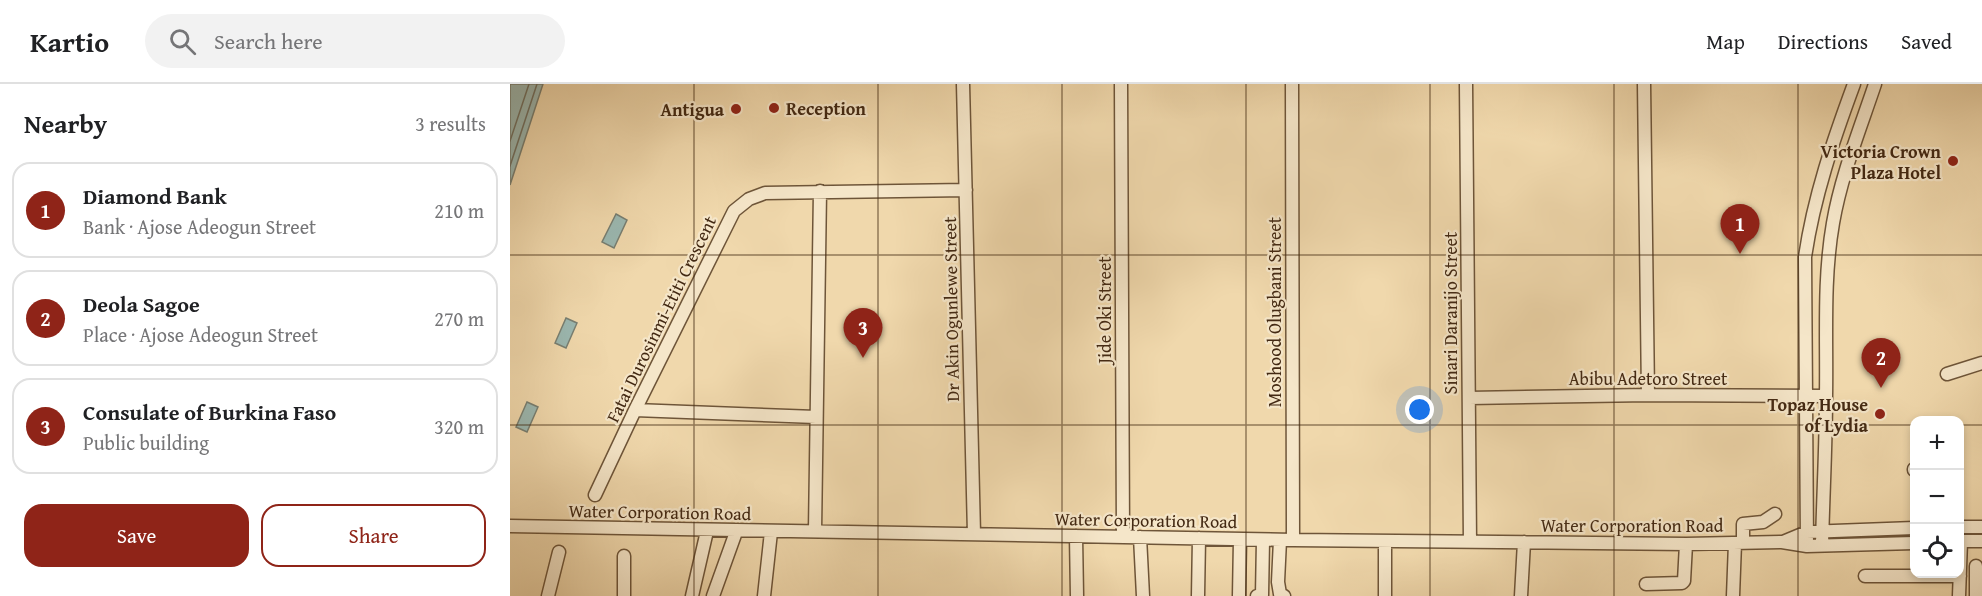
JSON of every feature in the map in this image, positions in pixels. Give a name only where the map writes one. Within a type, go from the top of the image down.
[{"type":"street","name":"Dr Akin Ogunlewe Street","points":[[963,84],[974,534]]},
{"type":"street","name":"Jide Oki Street","points":[[1121,84],[1123,536]]},
{"type":"street","name":"Moshood Olugbani Street","points":[[1292,84],[1293,540]]},
{"type":"street","name":"Sinari Daranijo Street","points":[[1467,84],[1470,542]]},
{"type":"street","points":[[1644,84],[1648,395]]},
{"type":"street","points":[[1808,546],[1805,257],[1818,190],[1854,84]]},
{"type":"street","points":[[1822,546],[1827,396],[1826,297],[1833,221],[1875,84]]},
{"type":"street","name":"Fatai Durosinmi-Etiti Crescent","points":[[596,495],[635,410],[734,211],[749,199],[765,193],[820,190],[966,190]]},
{"type":"street","points":[[815,531],[820,190]]},
{"type":"street","points":[[1947,374],[1982,363]]},
{"type":"street","name":"Abibu Adetoro Street","points":[[1469,398],[1648,395],[1827,396]]},
{"type":"street","points":[[635,410],[816,417]]},
{"type":"street","points":[[1733,596],[1743,524],[1763,522],[1775,514]]},
{"type":"street","points":[[1964,525],[1982,527]]},
{"type":"street","name":"Water Corporation Road","points":[[510,526],[1240,540],[1686,544],[1782,542]]},
{"type":"street","points":[[1782,542],[1807,531],[1910,528]]},
{"type":"street","points":[[692,596],[707,531]]},
{"type":"street","points":[[712,596],[736,532]]},
{"type":"street","points":[[764,596],[771,532]]},
{"type":"street","points":[[1076,536],[1077,596]]},
{"type":"street","points":[[1140,537],[1143,596]]},
{"type":"street","points":[[1198,596],[1199,538]]},
{"type":"street","points":[[1239,596],[1240,540]]},
{"type":"street","points":[[1263,540],[1260,595],[1282,595],[1278,582],[1280,540]]},
{"type":"street","points":[[1384,596],[1385,541]]},
{"type":"street","points":[[1964,541],[1982,541]]},
{"type":"street","points":[[1521,596],[1524,542]]},
{"type":"street","points":[[1782,542],[1808,546],[1910,543]]},
{"type":"street","points":[[1646,584],[1682,583],[1684,581],[1686,544]]},
{"type":"street","points":[[548,596],[559,552]]},
{"type":"street","points":[[624,556],[624,596]]},
{"type":"street","points":[[1976,566],[1976,596]]},
{"type":"street","points":[[1865,576],[1910,576]]},
{"type":"street","points":[[1959,596],[1960,578]]},
{"type":"water","points":[[510,84],[543,84],[510,185]]},
{"type":"water","points":[[616,214],[627,220],[614,248],[602,242]]},
{"type":"water","points":[[566,318],[577,323],[566,348],[555,343]]},
{"type":"water","points":[[527,402],[538,407],[527,432],[516,427]]},
{"type":"place","name":"Reception","points":[[774,108]]},
{"type":"place","name":"Antigua","points":[[736,109]]},
{"type":"place","name":"Victoria Crown Plaza Hotel","points":[[1953,161]]},
{"type":"place","name":"Diamond Bank","points":[[1740,254]]},
{"type":"place","name":"Consulate of Burkina Faso","points":[[863,358]]},
{"type":"place","name":"Deola Sagoe","points":[[1881,388]]},
{"type":"place","name":"Topaz House of Lydia","points":[[1880,414]]}]
